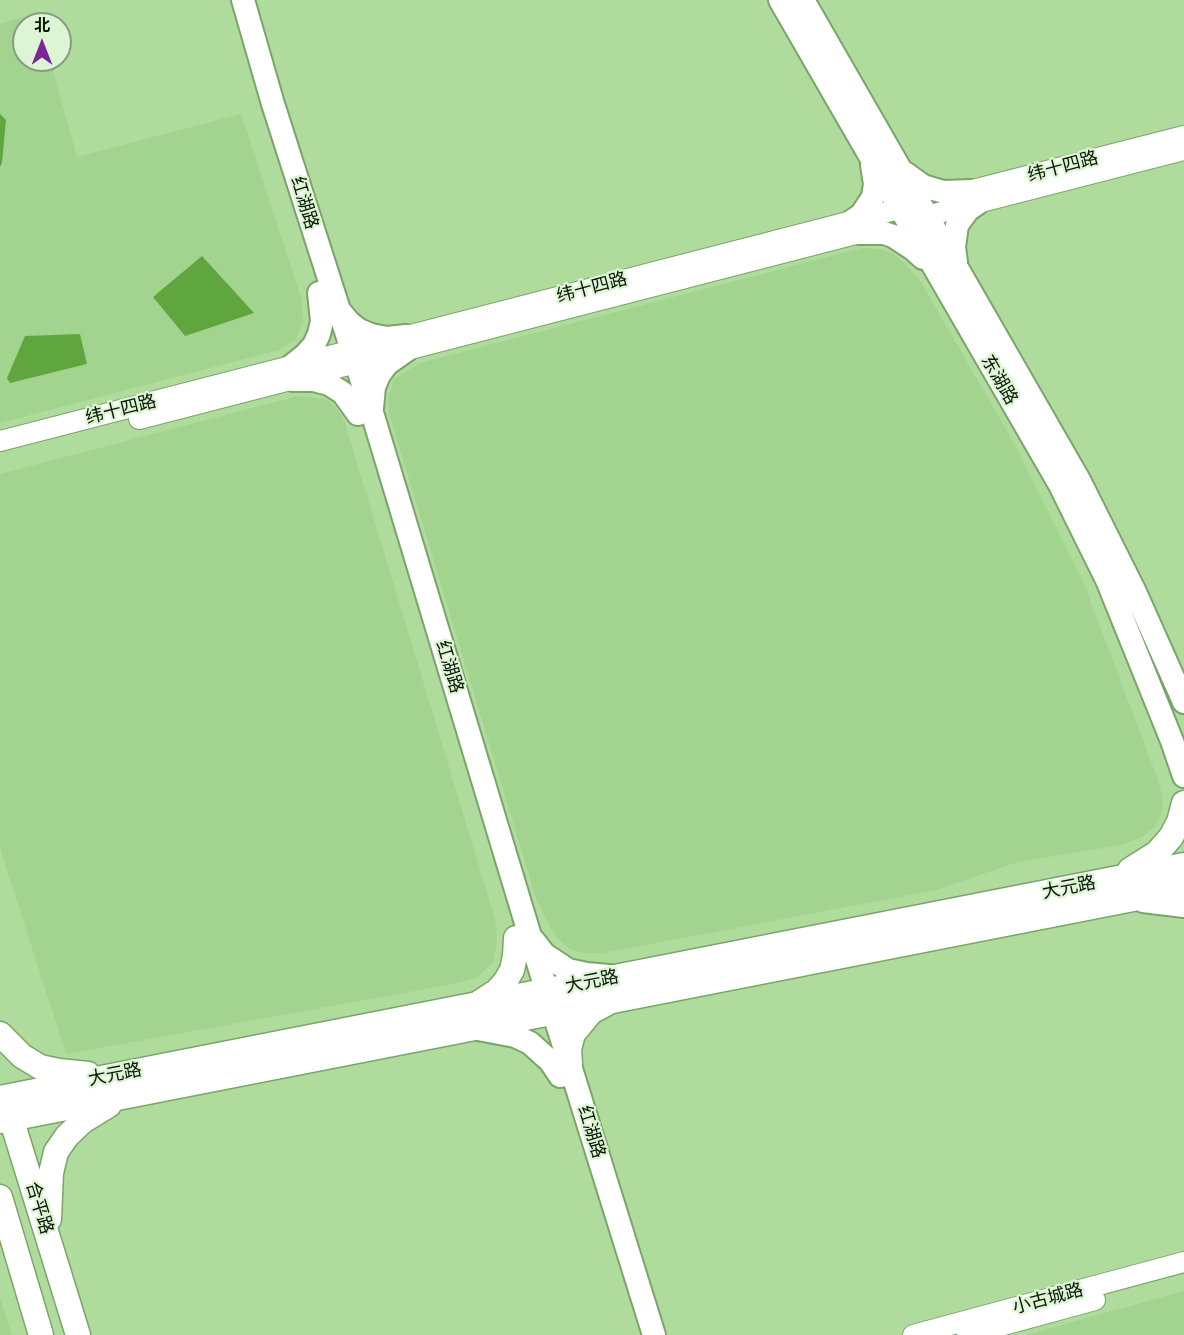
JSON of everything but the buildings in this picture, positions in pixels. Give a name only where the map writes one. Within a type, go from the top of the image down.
[{"type":"main road","name":"红湖路","points":[[228,0],[259,107],[328,298]]},
{"type":"main road","name":"红湖路","points":[[243,0],[328,298],[523,935],[565,1070],[654,1335]]},
{"type":"main road","name":"东湖路","points":[[780,0],[871,158],[959,272],[1079,480],[1135,592],[1184,702]]},
{"type":"main road","name":"东湖路","points":[[803,0],[901,169],[913,213],[933,268],[1060,485],[1102,570],[1168,730],[1184,776]]},
{"type":"main road","points":[[871,158],[874,172],[873,197],[856,227],[893,236],[913,249],[933,268]]},
{"type":"main road","points":[[901,169],[923,186],[974,197],[957,225],[954,247],[959,272]]},
{"type":"main road","points":[[328,298],[359,330],[406,343],[379,375],[366,416],[343,393],[329,384],[291,373],[314,345],[328,298]]},
{"type":"main road","points":[[1184,803],[1179,822],[1171,837],[1118,890],[1149,901],[1184,906]]},
{"type":"main road","name":"大元路","points":[[3,1103],[470,1029],[544,1003],[1118,890],[1184,865]]},
{"type":"main road","name":"大元路","points":[[1118,890],[1184,889]]},
{"type":"main road","points":[[470,1029],[501,1032],[515,1036],[530,1043],[550,1061],[565,1070],[573,1034],[591,1012],[619,988],[587,974],[568,970],[544,954],[523,935],[505,982],[492,995],[474,1005]]},
{"type":"main road","name":"大元路","points":[[123,1085],[474,1005],[544,1003]]},
{"type":"main road","points":[[0,1034],[22,1056],[40,1066],[123,1085]]},
{"type":"main road","name":"红湖路","points":[[565,1070],[639,1335]]},
{"type":"main road","points":[[49,1239],[51,1173],[56,1152],[67,1136],[123,1085]]},
{"type":"main road","name":"合平路","points":[[3,1103],[49,1239],[78,1335]]},
{"type":"main road","name":"合平路","points":[[0,1197],[41,1335]]},
{"type":"street","name":"纬十四路","points":[[0,441],[291,373],[913,213],[1184,135]]},
{"type":"street","name":"纬十四路","points":[[974,197],[1184,150]]},
{"type":"street","name":"纬十四路","points":[[0,455],[291,373]]},
{"type":"street","name":"小古城路","points":[[913,1335],[1184,1262]]},
{"type":"street","name":"小古城路","points":[[967,1335],[1184,1276]]},
{"type":"shaded area","points":[[12,20],[12,72],[53,72],[77,157],[241,114],[302,300],[303,321],[296,339],[279,350],[0,423],[0,24]]},
{"type":"shaded area","points":[[862,248],[880,249],[894,254],[918,277],[1015,445],[1082,579],[1155,772],[1162,794],[1163,807],[1159,820],[1140,838],[1121,845],[1018,862],[936,890],[603,953],[583,953],[570,949],[559,940],[550,927],[536,898],[389,413],[388,397],[394,379],[420,363]]},
{"type":"shaded area","points":[[298,396],[326,399],[344,420],[495,919],[497,943],[493,962],[477,978],[448,985],[66,1054],[0,848],[0,474]]},
{"type":"shaded area","points":[[1184,1291],[1184,1335],[1026,1335]]},
{"type":"shaded area","points":[[0,1297],[12,1335],[0,1335]]}]
